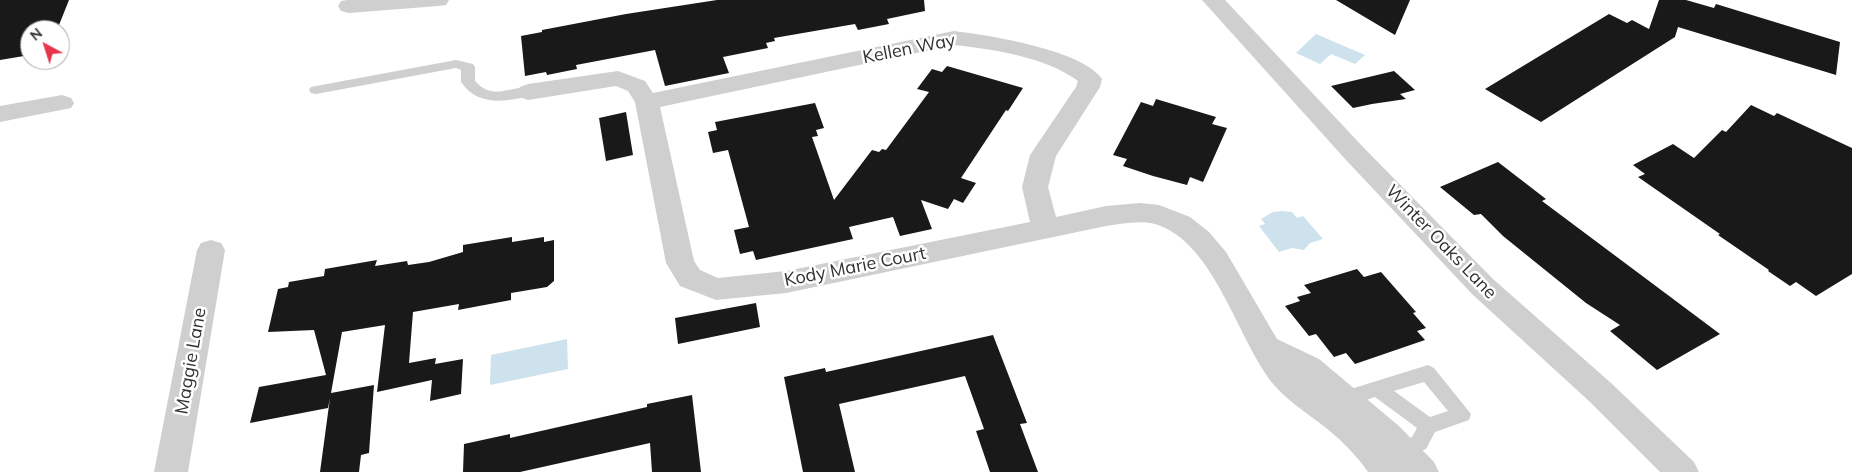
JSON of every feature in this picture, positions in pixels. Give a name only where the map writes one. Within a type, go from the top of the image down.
[{"type":"street","points":[[349,3],[410,4],[438,0]]},
{"type":"street","name":"Winter Oaks Lane","points":[[1213,0],[1355,154],[1483,287],[1600,392],[1682,472]]},
{"type":"street","name":"Kellen Way","points":[[647,102],[954,38],[970,39],[1058,60],[1084,73],[1090,79],[1088,87],[1042,155],[1035,187],[1045,229]]},
{"type":"street","name":"Kody Marie Court","points":[[528,92],[618,78],[637,86],[647,102],[680,263],[690,278],[716,289],[786,282],[1106,216],[1138,213],[1160,215],[1180,222],[1215,255],[1264,346],[1286,376],[1337,406],[1349,427],[1397,463]]},
{"type":"street","points":[[0,114],[62,103]]},
{"type":"street","name":"Maggie Lane","points":[[172,472],[211,250]]},
{"type":"lane","points":[[316,90],[456,64],[468,67],[468,82],[478,93],[500,97],[528,92]]},
{"type":"lane","points":[[1337,406],[1377,389],[1428,373],[1462,414],[1428,426],[1419,443],[1397,463]]},
{"type":"lane","points":[[1377,389],[1428,426]]},
{"type":"water","points":[[1316,34],[1365,55],[1355,64],[1331,54],[1320,64],[1296,53]]},
{"type":"water","points":[[1273,212],[1292,212],[1297,218],[1303,216],[1323,239],[1310,243],[1304,250],[1292,248],[1279,252],[1259,226],[1265,224],[1261,219]]},
{"type":"water","points":[[567,339],[568,369],[490,385],[491,355]]},
{"type":"building","points":[[0,0],[69,0],[61,20],[20,20],[20,57],[0,60]]},
{"type":"building","points":[[717,0],[924,0],[925,11],[887,19],[889,24],[858,30],[855,24],[774,38],[775,41],[766,43],[768,48],[723,57],[729,73],[665,86],[655,50],[576,65],[577,69],[547,75],[546,72],[525,76],[521,36],[542,32],[542,30],[626,14]]},
{"type":"building","points":[[1336,0],[1410,0],[1395,35]]},
{"type":"building","points":[[1659,0],[1686,0],[1714,8],[1716,4],[1840,42],[1836,75],[1678,27],[1675,37],[1541,122],[1485,89],[1609,14],[1627,23],[1632,20],[1649,29]]},
{"type":"building","points":[[947,66],[1023,88],[1008,111],[1006,110],[961,178],[976,183],[963,203],[954,199],[948,209],[921,200],[932,229],[900,236],[893,217],[849,227],[853,239],[756,260],[753,251],[740,254],[734,230],[749,227],[728,150],[713,153],[708,132],[717,130],[715,122],[815,103],[824,128],[816,130],[818,136],[812,137],[834,200],[872,150],[879,152],[882,149],[886,150],[929,92],[917,89],[932,69],[942,72]]},
{"type":"building","points":[[1394,71],[1415,90],[1400,94],[1406,99],[1353,108],[1331,86]]},
{"type":"building","points":[[1156,99],[1216,117],[1212,124],[1227,128],[1203,182],[1190,177],[1187,185],[1153,176],[1123,166],[1127,159],[1113,155],[1141,102],[1153,106]]},
{"type":"building","points":[[1751,105],[1774,116],[1777,113],[1852,148],[1852,274],[1816,296],[1796,282],[1790,286],[1768,271],[1718,235],[1720,234],[1638,177],[1645,174],[1633,165],[1673,144],[1694,158],[1722,130],[1726,132]]},
{"type":"building","points":[[626,112],[633,155],[606,161],[599,118]]},
{"type":"building","points":[[1498,162],[1546,199],[1542,201],[1720,334],[1657,370],[1610,331],[1620,325],[1586,303],[1503,236],[1481,214],[1474,215],[1440,187]]},
{"type":"building","points":[[512,237],[512,242],[544,237],[544,242],[554,240],[554,281],[547,287],[511,293],[511,300],[458,310],[459,304],[413,312],[409,363],[436,358],[435,364],[463,359],[461,394],[430,401],[432,380],[377,392],[385,325],[342,332],[331,393],[374,385],[369,453],[361,455],[359,472],[320,472],[330,398],[328,408],[250,423],[259,387],[326,375],[314,330],[268,332],[278,289],[288,287],[289,282],[324,276],[325,269],[377,260],[375,266],[407,261],[408,265],[429,262],[463,252],[463,245]]},
{"type":"building","points":[[1357,269],[1364,277],[1381,272],[1416,312],[1413,313],[1426,328],[1417,331],[1425,340],[1355,364],[1346,353],[1334,357],[1316,334],[1309,336],[1285,306],[1300,301],[1297,297],[1311,293],[1304,285]]},
{"type":"building","points":[[756,303],[760,327],[678,344],[675,318]]},
{"type":"building","points":[[993,335],[1027,423],[1020,424],[1038,472],[990,472],[976,431],[984,429],[965,376],[839,404],[855,472],[803,472],[784,377],[825,368],[826,372]]},
{"type":"building","points":[[692,395],[701,472],[652,472],[650,443],[520,472],[463,472],[464,444],[510,434],[510,438],[647,407],[647,404]]}]
